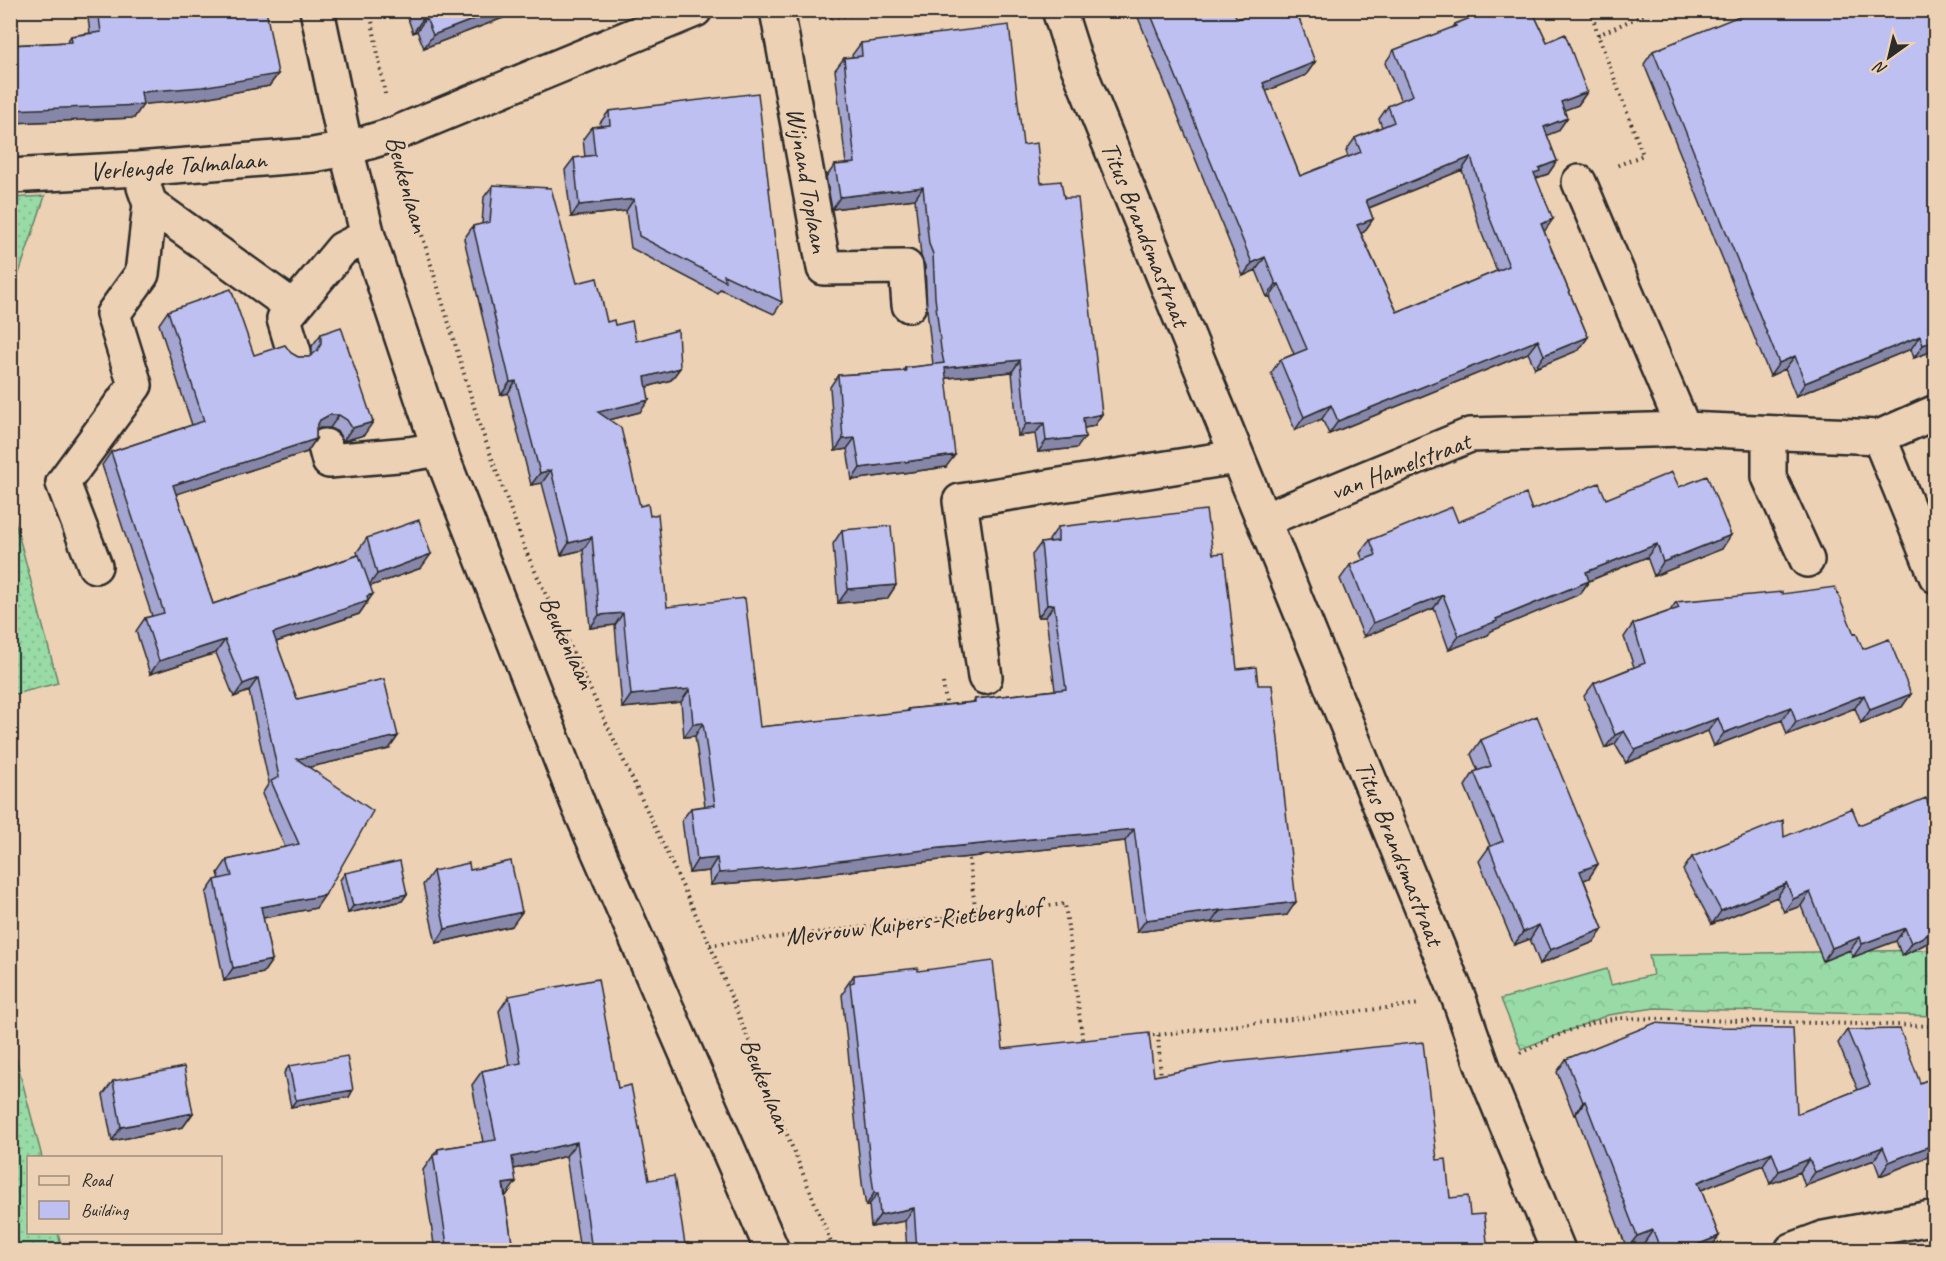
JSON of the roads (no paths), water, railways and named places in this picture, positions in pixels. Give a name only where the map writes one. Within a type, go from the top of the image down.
[{"type":"street","name":"Beukenlaan","points":[[316,10],[346,149],[368,236],[440,449],[580,809],[772,1251]]},
{"type":"street","points":[[346,149],[392,135],[695,10]]},
{"type":"street","name":"Titus Brandsmastraat","points":[[1059,10],[1074,57],[1459,999],[1484,1070],[1558,1251]]},
{"type":"street","name":"Wijnand Toplaan","points":[[779,17],[824,268],[906,267],[909,305]]},
{"type":"street","name":"Verlengde Talmalaan","points":[[10,176],[313,155],[346,149]]},
{"type":"street","points":[[95,566],[63,483],[135,385],[113,314],[142,274],[150,204],[137,169]]},
{"type":"street","points":[[1579,182],[1684,429]]},
{"type":"street","points":[[150,204],[293,307]]},
{"type":"street","points":[[294,352],[284,319],[342,249],[368,236]]},
{"type":"street","name":"van Hamelstraat","points":[[1264,519],[1470,435],[1684,429],[1879,437],[1935,412]]},
{"type":"street","points":[[1769,433],[1769,477],[1807,560]]},
{"type":"street","points":[[1879,437],[1935,576]]},
{"type":"street","points":[[325,446],[329,460],[409,454],[440,449]]},
{"type":"street","points":[[985,677],[960,501],[1236,457]]},
{"type":"street","points":[[1792,1251],[1824,1238],[1935,1217]]}]
